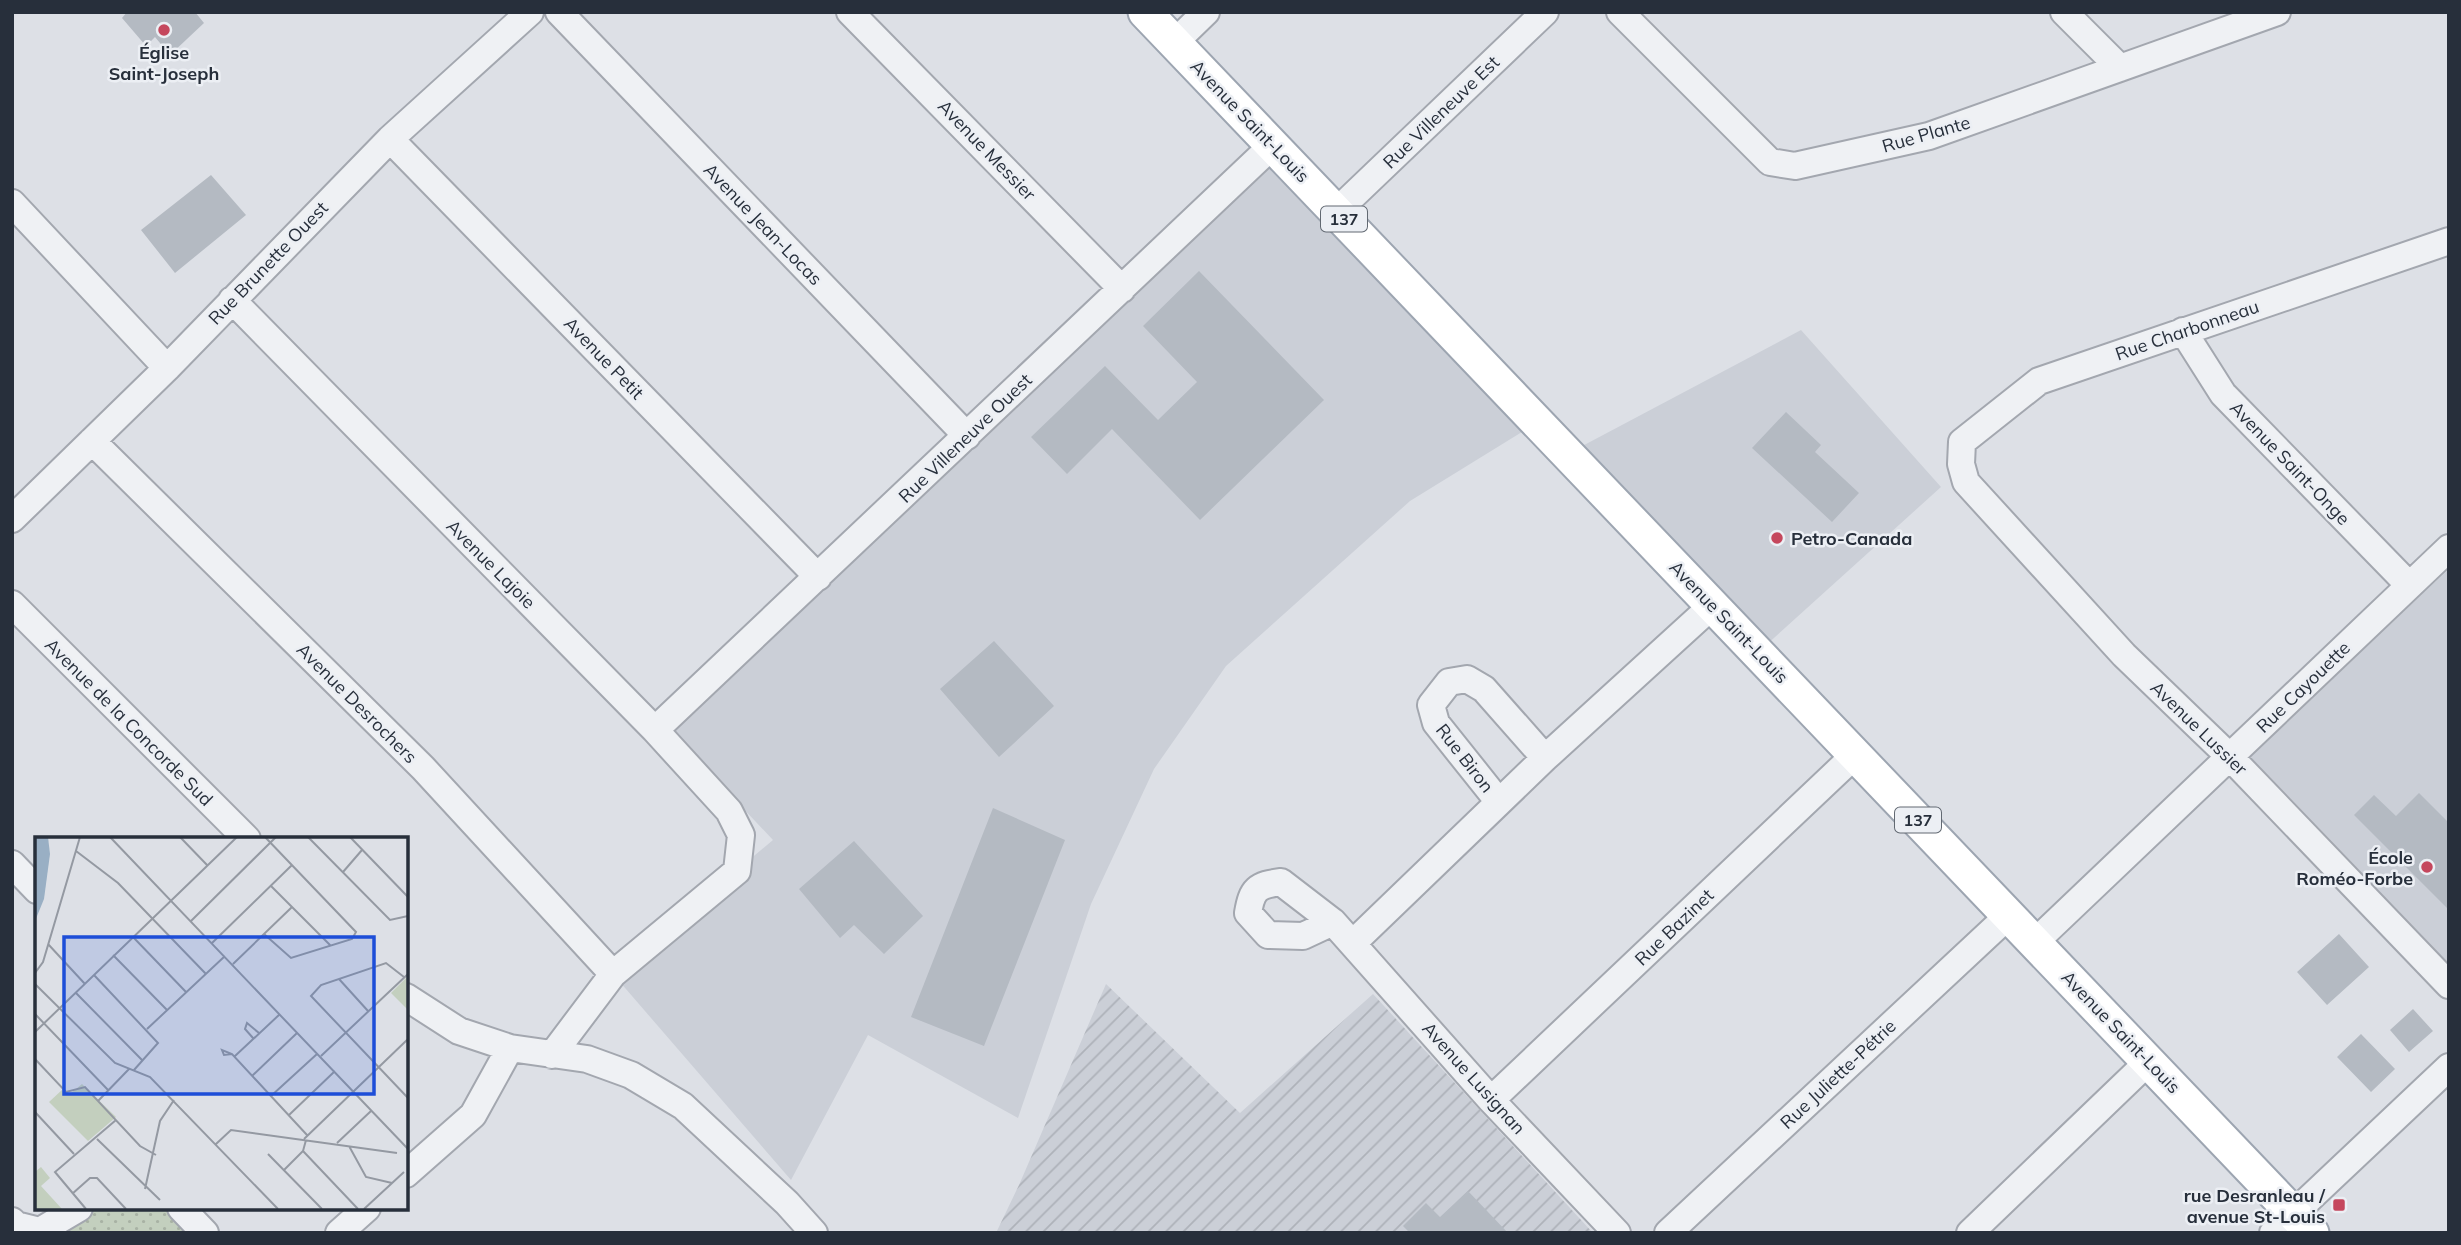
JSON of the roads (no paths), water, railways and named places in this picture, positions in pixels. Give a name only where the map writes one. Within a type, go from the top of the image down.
[{"type":"main road","name":"Avenue Saint-Louis","points":[[1144,12],[2149,1061],[2293,1226]]},
{"type":"street","name":"Rue Brunette Ouest","points":[[12,519],[167,368],[390,139],[530,12]]},
{"type":"street","name":"Avenue Jean-Locas","points":[[559,12],[967,436]]},
{"type":"street","name":"Avenue Messier","points":[[850,12],[1122,289]]},
{"type":"street","points":[[1174,43],[1206,12]]},
{"type":"street","name":"Rue Villeneuve Est","points":[[1337,211],[1545,12]]},
{"type":"street","name":"Rue Plante","points":[[1620,12],[1770,162],[1795,166],[1928,136],[2277,12]]},
{"type":"street","points":[[2064,12],[2120,68]]},
{"type":"street","name":"Avenue Petit","points":[[390,139],[818,577]]},
{"type":"street","name":"Rue Villeneuve Ouest","points":[[655,730],[1273,145]]},
{"type":"street","points":[[12,203],[167,368]]},
{"type":"street","name":"Rue Charbonneau","points":[[1961,464],[1962,442],[2039,381],[2449,241]]},
{"type":"street","name":"Avenue Lajoie","points":[[232,300],[655,730],[729,811],[741,835],[737,871],[613,974]]},
{"type":"street","name":"Avenue Saint-Onge","points":[[2183,331],[2223,394],[2409,585]]},
{"type":"street","name":"Avenue Desrochers","points":[[93,441],[423,768],[613,974]]},
{"type":"street","name":"Avenue Lussier","points":[[1961,464],[1966,482],[2124,655],[2230,757],[2449,985]]},
{"type":"street","name":"Rue Cayouette","points":[[2035,942],[2449,548]]},
{"type":"street","name":"Avenue de la Concorde Sud","points":[[12,604],[245,837]]},
{"type":"street","name":"Rue Biron","points":[[1353,943],[1545,758],[1713,605]]},
{"type":"street","name":"Rue Biron","points":[[1499,802],[1436,723],[1430,705],[1449,682],[1467,679],[1484,689],[1545,758]]},
{"type":"street","name":"Rue Bazinet","points":[[1491,1100],[1856,754]]},
{"type":"street","points":[[12,864],[35,888]]},
{"type":"street","name":"Rue Juliette-Pétrie","points":[[1668,1233],[2009,915]]},
{"type":"street","name":"Avenue Lusignan","points":[[1333,922],[1491,1100],[1617,1233]]},
{"type":"street","points":[[552,1055],[613,974]]},
{"type":"street","points":[[408,998],[459,1031],[510,1048],[587,1059],[631,1075],[683,1106],[787,1203],[814,1233]]},
{"type":"street","points":[[408,1172],[473,1115],[510,1048]]},
{"type":"street","points":[[1970,1233],[2149,1061]]},
{"type":"street","points":[[2293,1226],[2449,1068]]},
{"type":"street","points":[[12,1221],[16,1225],[40,1231],[76,1210]]},
{"type":"street","points":[[183,1210],[205,1233]]},
{"type":"place","name":"Église Saint-Joseph","points":[[164,30]]},
{"type":"place","name":"Petro-Canada","points":[[1777,538]]},
{"type":"place","name":"École Roméo-Forbe","points":[[2427,867]]},
{"type":"place","name":"rue Desranleau / avenue St-Louis","points":[[2339,1205]]}]
